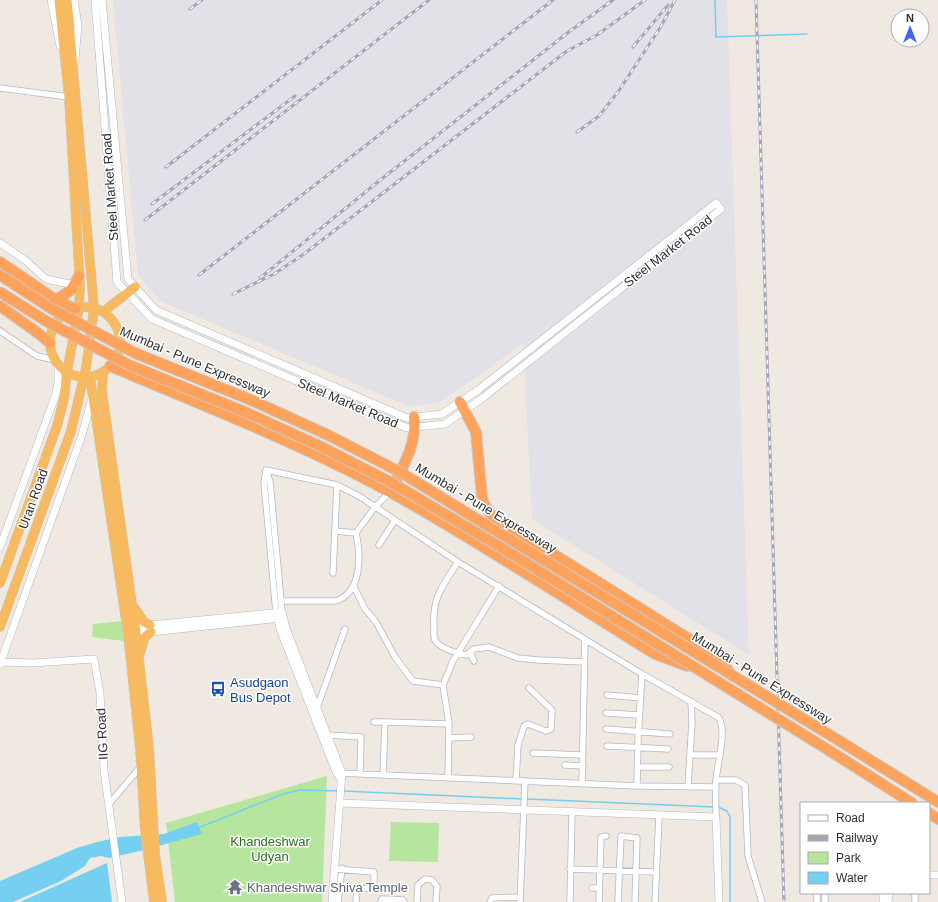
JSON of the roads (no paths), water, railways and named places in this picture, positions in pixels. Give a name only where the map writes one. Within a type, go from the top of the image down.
[{"type":"highway","points":[[59,0],[71,69]]},
{"type":"highway","points":[[67,0],[71,69],[94,308],[87,377],[92,397],[131,631],[145,765]]},
{"type":"highway","name":"Uran Road","points":[[0,583],[57,426],[64,399],[77,308],[69,97],[71,69]]},
{"type":"highway","points":[[0,262],[56,300],[77,308],[94,308],[103,312],[113,321],[120,338],[119,351],[107,369],[102,391],[132,603],[131,631],[139,658],[154,902]]},
{"type":"highway","name":"Mumbai - Pune Expressway","points":[[0,275],[52,309],[135,353],[251,400],[328,435],[400,472],[938,802]]},
{"type":"highway","points":[[56,300],[77,281]]},
{"type":"highway","points":[[103,312],[135,287]]},
{"type":"highway","name":"Mumbai - Pune Expressway","points":[[0,292],[46,321],[129,365],[252,415],[322,447],[394,484],[910,802]]},
{"type":"highway","points":[[0,306],[50,343]]},
{"type":"highway","points":[[77,308],[62,315],[52,330],[50,343],[57,363],[67,372],[87,377],[107,369],[255,427],[317,455],[390,492],[487,550],[654,654],[698,670]]},
{"type":"highway","name":"Uran Road","points":[[0,627],[71,431],[87,377]]},
{"type":"highway","points":[[463,406],[473,423],[478,441],[481,490],[484,504],[491,515],[710,652],[733,675]]},
{"type":"highway","points":[[390,492],[412,448],[414,422]]},
{"type":"highway","points":[[132,603],[144,622],[151,628],[145,637],[139,658]]},
{"type":"highway","points":[[151,854],[162,902]]},
{"type":"street","points":[[51,0],[54,23],[71,69]]},
{"type":"street","points":[[71,69],[78,25],[74,0]]},
{"type":"street","name":"Steel Market Road","points":[[95,0],[117,282],[152,320],[407,428],[414,422],[442,414],[463,406],[484,397],[721,210],[719,206],[716,203],[484,386],[463,406]]},
{"type":"street","name":"Steel Market Road","points":[[102,0],[128,279],[156,310],[414,422]]},
{"type":"street","points":[[0,88],[69,97]]},
{"type":"street","points":[[0,243],[25,260],[46,279],[77,281]]},
{"type":"street","points":[[0,331],[37,356],[57,363],[58,384],[56,394],[0,546]]},
{"type":"street","points":[[0,663],[82,435],[92,397]]},
{"type":"street","points":[[266,470],[337,486],[359,496],[458,562],[642,674],[713,713],[721,721],[720,756],[716,780],[719,902]]},
{"type":"street","points":[[266,470],[270,482],[281,601],[280,629],[314,716],[340,776]]},
{"type":"street","points":[[266,470],[264,482],[280,615],[328,735],[340,776],[340,803],[332,902]]},
{"type":"street","points":[[333,573],[337,486]]},
{"type":"street","points":[[390,492],[375,507],[356,533],[359,551],[354,587],[365,609],[376,622],[395,657],[413,680],[443,685]]},
{"type":"street","points":[[379,546],[395,520]]},
{"type":"street","points":[[336,531],[356,533]]},
{"type":"street","points":[[458,562],[441,590],[434,606],[433,612],[436,641],[439,644],[458,653],[466,654],[474,650],[489,647],[518,658],[584,662]]},
{"type":"street","points":[[448,778],[449,724],[443,685],[458,653],[499,586]]},
{"type":"street","points":[[281,601],[336,601],[341,599],[354,587]]},
{"type":"street","points":[[131,631],[280,615]]},
{"type":"street","points":[[314,716],[345,628]]},
{"type":"street","points":[[582,784],[585,638]]},
{"type":"street","points":[[470,652],[474,661]]},
{"type":"street","name":"IIG Road","points":[[0,663],[32,663],[94,659],[100,693],[104,770],[122,902]]},
{"type":"street","points":[[637,786],[638,731],[642,674]]},
{"type":"street","points":[[516,780],[518,745],[524,726],[528,724],[546,731],[549,730],[552,718],[552,710],[529,688]]},
{"type":"street","points":[[607,695],[641,698]]},
{"type":"street","points":[[688,787],[692,722],[691,701]]},
{"type":"street","points":[[606,713],[640,715]]},
{"type":"street","points":[[374,722],[449,724]]},
{"type":"street","points":[[383,775],[385,722]]},
{"type":"street","points":[[606,729],[670,734]]},
{"type":"street","points":[[328,735],[361,737],[360,774]]},
{"type":"street","points":[[449,738],[471,737]]},
{"type":"street","points":[[607,746],[668,749]]},
{"type":"street","points":[[533,753],[583,755]]},
{"type":"street","points":[[690,755],[720,756]]},
{"type":"street","points":[[109,804],[145,765]]},
{"type":"street","points":[[565,765],[582,766]]},
{"type":"street","points":[[638,767],[669,767]]},
{"type":"street","points":[[340,776],[360,774],[582,784],[716,787]]},
{"type":"street","points":[[716,780],[736,780],[745,785],[748,856],[762,902]]},
{"type":"street","points":[[490,902],[492,898],[520,900],[522,810],[525,781]]},
{"type":"street","points":[[340,803],[716,817]]},
{"type":"street","points":[[570,902],[572,812]]},
{"type":"street","points":[[656,902],[659,816]]},
{"type":"street","points":[[599,902],[601,836],[606,836]]},
{"type":"street","points":[[618,902],[620,838],[636,837],[635,902]]},
{"type":"street","points":[[334,869],[342,868],[374,872],[374,888],[358,888],[356,902]]},
{"type":"street","points":[[338,902],[342,868]]},
{"type":"street","points":[[570,870],[656,872]]},
{"type":"street","points":[[417,902],[418,885],[425,879],[432,880],[437,886],[436,902]]},
{"type":"street","points":[[592,888],[599,888]]},
{"type":"street","points":[[381,902],[382,899],[403,900],[404,902]]},
{"type":"water","points":[[197,822],[202,834],[109,858],[101,856],[90,858],[85,866],[61,881],[13,902],[0,902],[0,881],[77,848],[120,837],[164,834]]},
{"type":"water","points":[[107,863],[112,902],[20,902]]},
{"type":"waterway","points":[[715,0],[716,37],[807,34]]},
{"type":"waterway","points":[[198,828],[280,795],[299,790],[339,791]]},
{"type":"waterway","points":[[343,791],[523,799]]},
{"type":"waterway","points":[[527,799],[715,807]]},
{"type":"waterway","points":[[718,807],[727,811],[730,817],[730,902]]},
{"type":"railway","points":[[190,9],[202,0]]},
{"type":"railway","points":[[166,167],[382,0]]},
{"type":"railway","points":[[145,220],[429,0]]},
{"type":"railway","points":[[199,275],[553,0]]},
{"type":"railway","points":[[260,278],[379,181],[570,31],[613,0]]},
{"type":"railway","points":[[233,294],[274,274],[304,254],[567,51],[597,35],[645,0]]},
{"type":"railway","points":[[577,132],[599,116],[618,92],[660,28],[675,0]]},
{"type":"railway","points":[[756,0],[784,902]]},
{"type":"railway","points":[[633,47],[668,5]]},
{"type":"railway","points":[[152,204],[295,96]]},
{"type":"place","name":"Asudgaon Bus Depot","points":[[218,689]]},
{"type":"place","name":"Khandeshwar Shiva Temple","points":[[235,887]]},
{"type":"park label","name":"Khandeshwar Udyan","points":[[270,848]]}]
